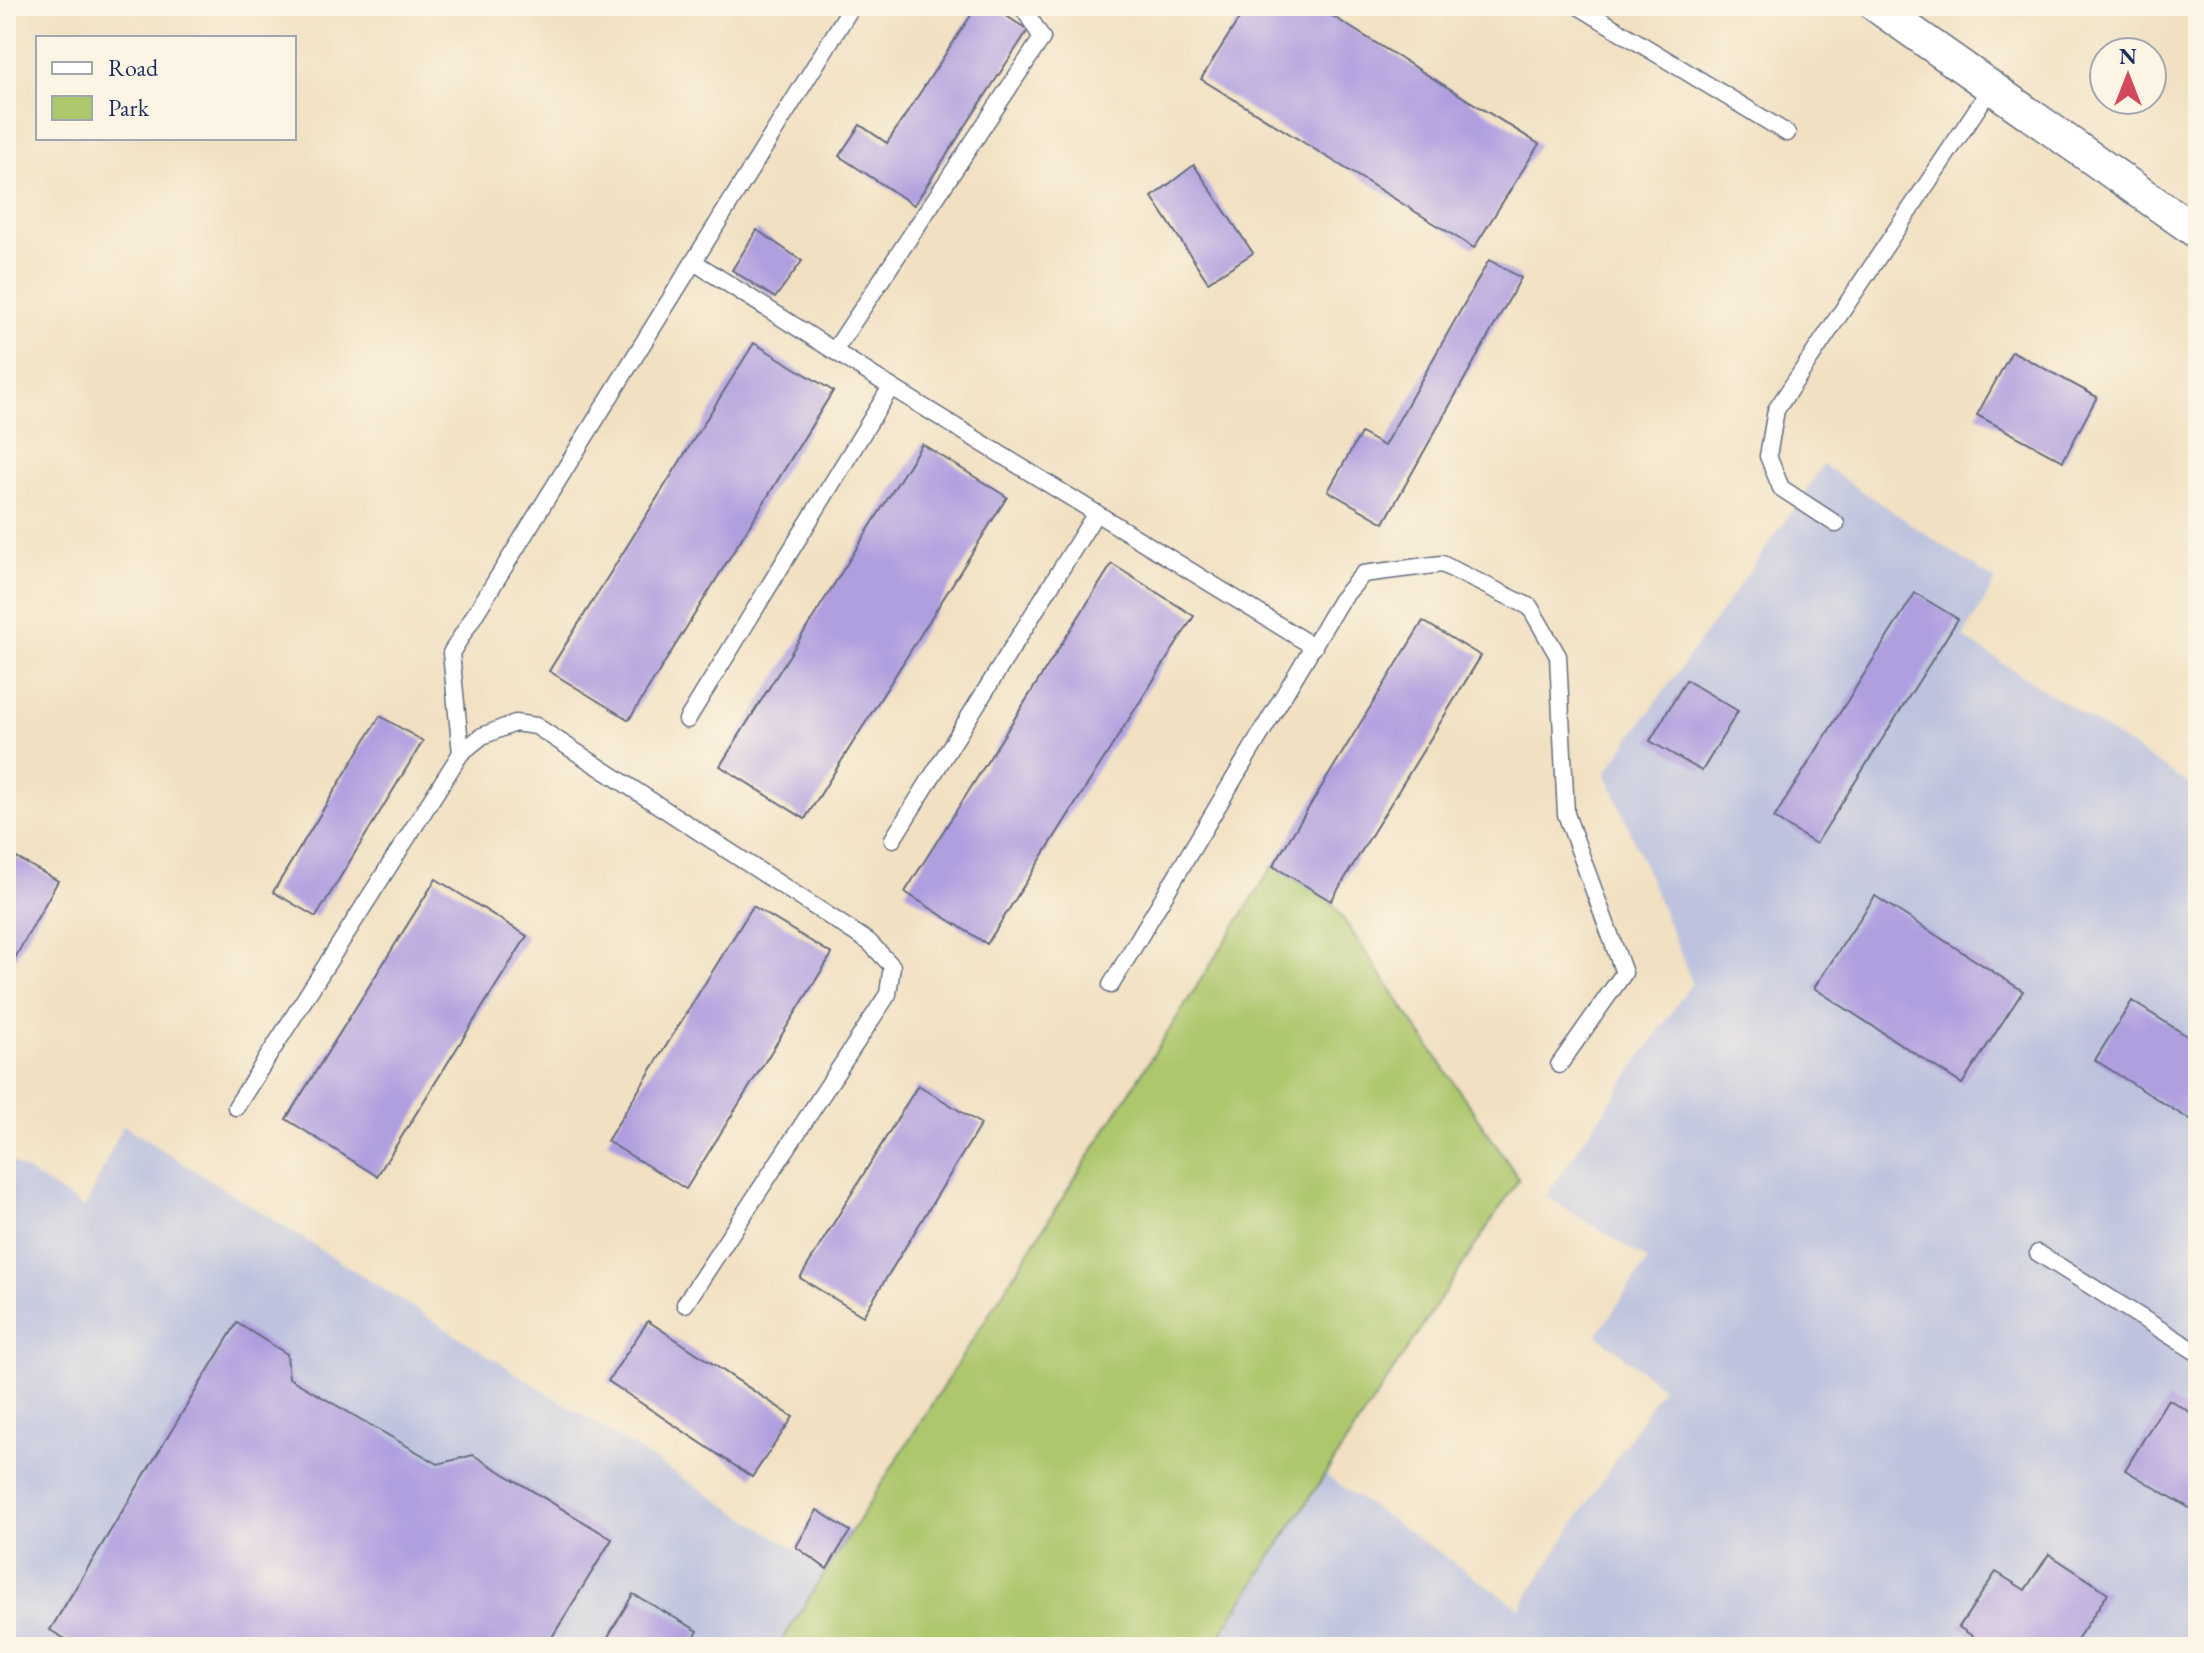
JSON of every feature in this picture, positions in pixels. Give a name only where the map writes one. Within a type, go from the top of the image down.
[{"type":"street","points":[[1876,6],[2198,233]]},
{"type":"lane","points":[[461,753],[451,653],[852,6]]},
{"type":"lane","points":[[834,351],[1042,38],[1022,6]]},
{"type":"lane","points":[[1578,6],[1787,133]]},
{"type":"lane","points":[[1836,524],[1781,488],[1768,456],[1776,410],[1991,88]]},
{"type":"lane","points":[[694,262],[1314,647]]},
{"type":"lane","points":[[687,720],[891,387]]},
{"type":"lane","points":[[893,839],[1096,513]]},
{"type":"lane","points":[[1111,985],[1340,601],[1363,574],[1442,564],[1530,607],[1558,656],[1566,814],[1624,973],[1559,1065]]},
{"type":"lane","points":[[236,1107],[461,753],[482,736],[515,723],[536,726],[869,942],[892,966],[888,994],[685,1304]]},
{"type":"lane","points":[[2038,1253],[2198,1353]]},
{"type":"shaded area","points":[[1823,465],[1996,581],[1963,637],[2198,790],[2198,1647],[1212,1647],[1325,1475],[1520,1608],[1662,1387],[1597,1335],[1648,1260],[1546,1196],[1692,982],[1606,772]]},
{"type":"shaded area","points":[[123,1125],[827,1569],[778,1647],[6,1647],[6,1158],[85,1208]]},
{"type":"green space","points":[[1273,866],[1331,901],[1519,1179],[1212,1647],[778,1647]]},
{"type":"building","points":[[977,6],[991,6],[1028,30],[914,205],[839,156],[860,125],[887,143]]},
{"type":"building","points":[[1247,6],[1316,6],[1539,144],[1474,248],[1201,79]]},
{"type":"building","points":[[1194,165],[1253,253],[1208,282],[1152,197]]},
{"type":"building","points":[[757,230],[802,261],[775,298],[732,270]]},
{"type":"building","points":[[1489,260],[1521,278],[1384,523],[1328,491],[1361,433],[1384,446]]},
{"type":"building","points":[[754,343],[833,391],[629,720],[549,671]]},
{"type":"building","points":[[2012,351],[2097,397],[2063,461],[1977,415]]},
{"type":"building","points":[[922,444],[1007,497],[805,819],[720,766]]},
{"type":"building","points":[[1112,564],[1194,616],[987,944],[905,892]]},
{"type":"building","points":[[1915,593],[1958,619],[1816,844],[1774,818]]},
{"type":"building","points":[[1423,621],[1481,656],[1331,901],[1273,866]]},
{"type":"building","points":[[1686,680],[1738,711],[1702,771],[1650,741]]},
{"type":"building","points":[[380,716],[423,741],[316,917],[273,892]]},
{"type":"building","points":[[6,852],[58,881],[10,967],[6,965]]},
{"type":"building","points":[[436,879],[527,936],[377,1176],[286,1119]]},
{"type":"building","points":[[1875,896],[2023,991],[1962,1084],[1814,988]]},
{"type":"building","points":[[753,906],[832,954],[686,1189],[607,1141]]},
{"type":"building","points":[[2132,1001],[2198,1043],[2198,1125],[2095,1060]]},
{"type":"building","points":[[918,1085],[981,1124],[863,1316],[800,1278]]},
{"type":"building","points":[[648,1321],[793,1417],[752,1477],[608,1381]]},
{"type":"building","points":[[237,1323],[287,1354],[289,1378],[438,1464],[473,1455],[612,1539],[546,1647],[79,1647],[50,1630]]},
{"type":"building","points":[[2168,1399],[2198,1417],[2198,1513],[2125,1470]]},
{"type":"building","points":[[817,1510],[850,1531],[827,1569],[796,1547]]},
{"type":"building","points":[[2049,1554],[2108,1593],[2072,1647],[1989,1647],[1959,1627],[1996,1572],[2025,1590]]},
{"type":"building","points":[[633,1594],[698,1631],[689,1647],[602,1647]]}]
